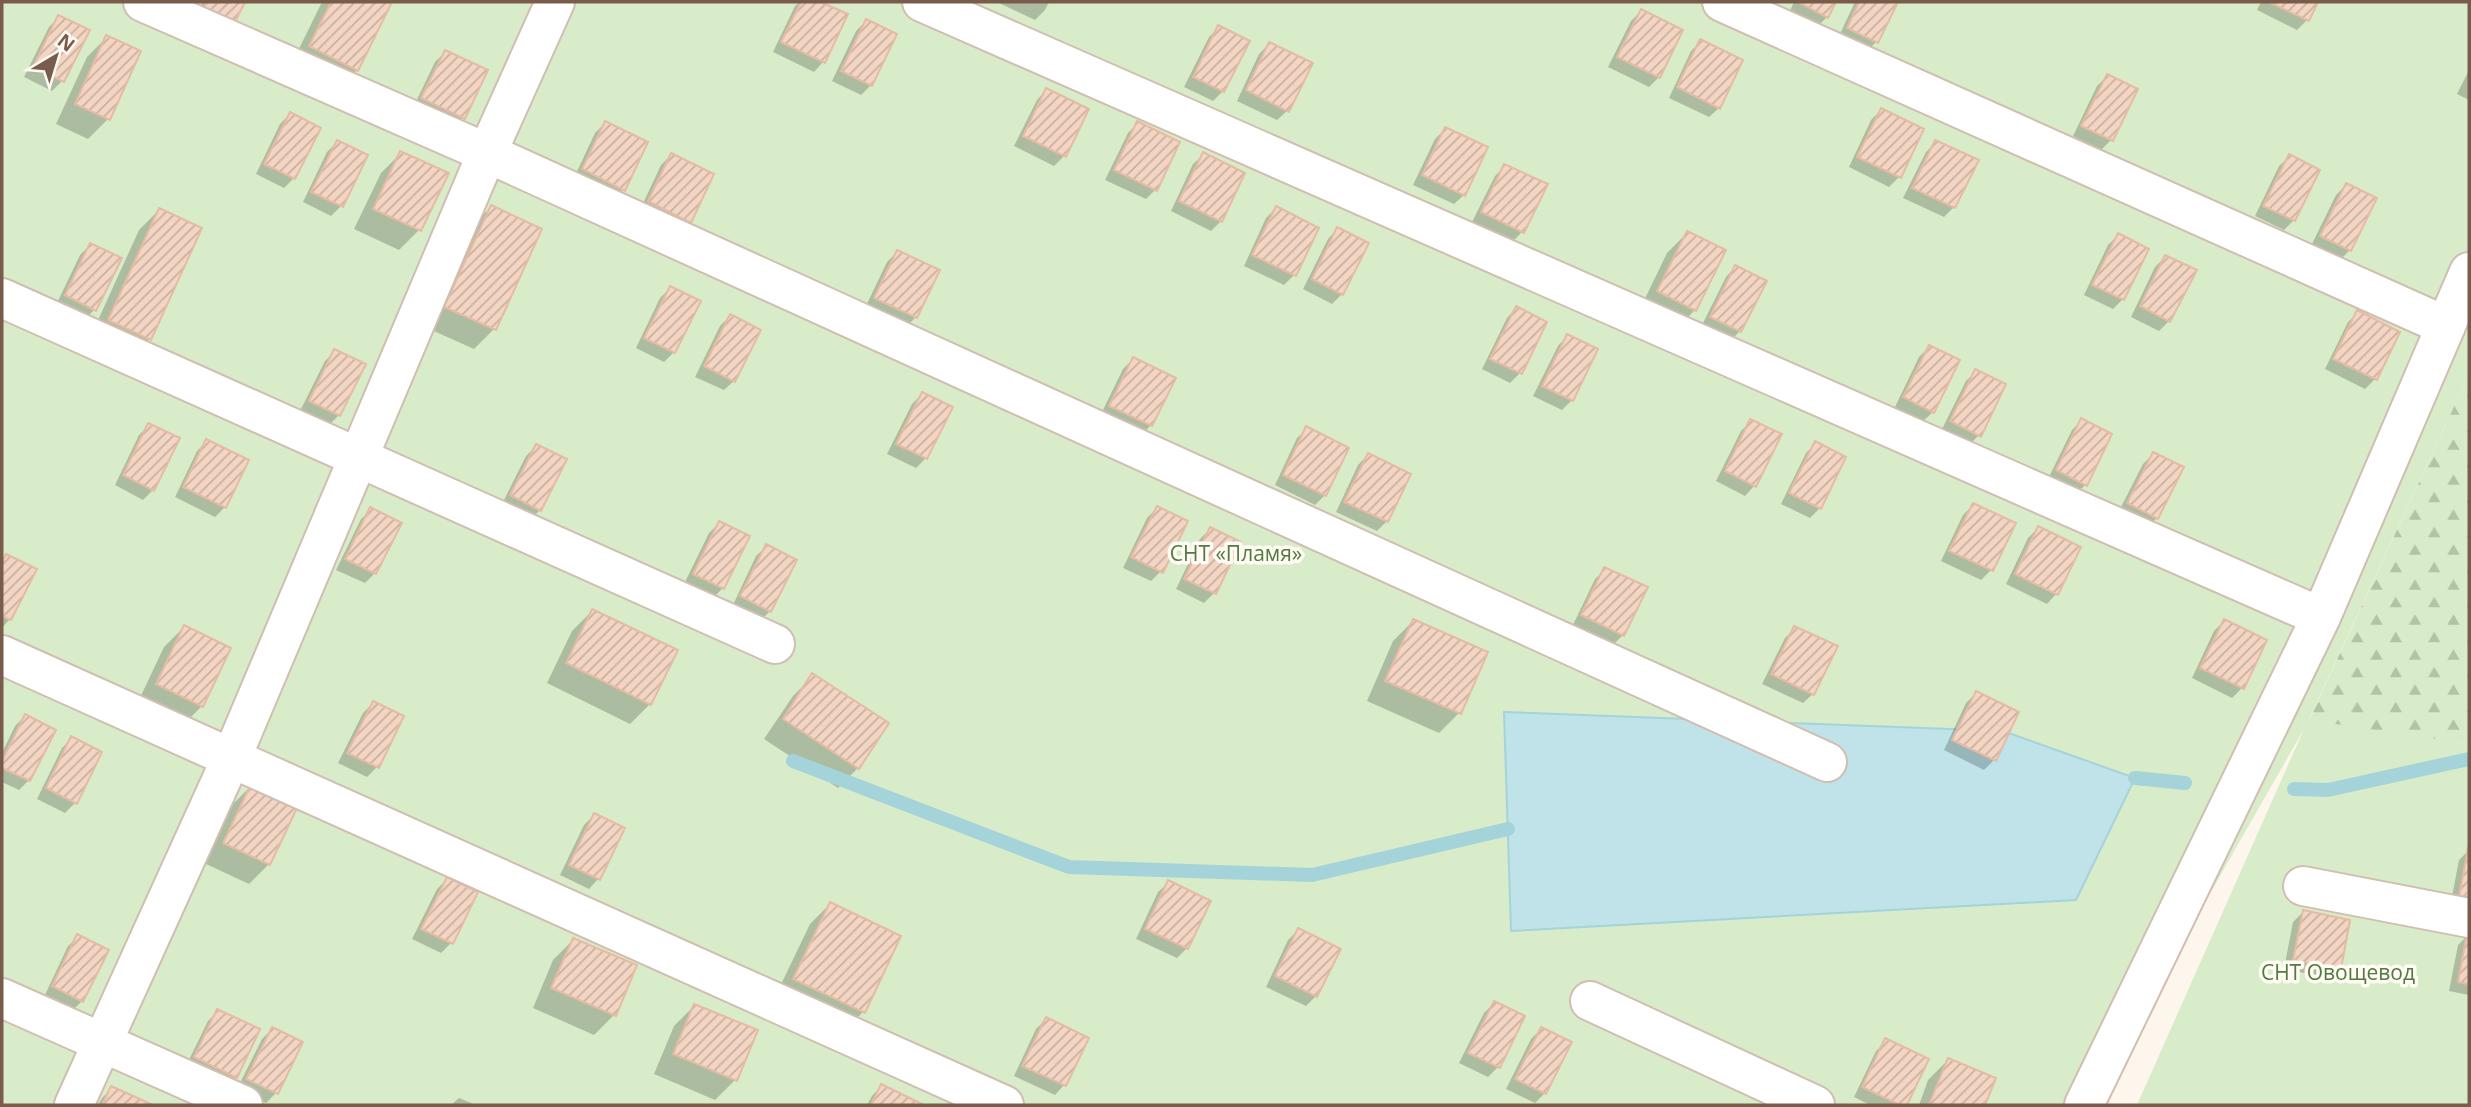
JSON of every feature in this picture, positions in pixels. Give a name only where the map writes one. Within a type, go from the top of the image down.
[{"type":"street","points":[[143,2],[487,152],[1827,762]]},
{"type":"street","points":[[74,1105],[231,759],[487,152],[555,2]]},
{"type":"street","points":[[922,2],[2321,617]]},
{"type":"street","points":[[1721,2],[2446,326]]},
{"type":"street","points":[[2084,1105],[2321,617],[2469,272]]},
{"type":"street","points":[[2,298],[775,644]]},
{"type":"street","points":[[2,655],[1004,1105]]},
{"type":"street","points":[[2303,886],[2469,918]]},
{"type":"street","points":[[2,998],[243,1105]]},
{"type":"street","points":[[1590,1001],[1815,1105]]},
{"type":"green space","name":"СНТ «Пламя»","points":[[2,2],[2469,2],[2469,374],[2309,719],[2469,744],[2469,1105],[2137,1105],[2304,729],[2089,1105],[2,1105]]},
{"type":"green space","points":[[2469,374],[2469,744],[2309,720]]},
{"type":"water","points":[[1504,712],[2003,731],[2135,778],[2076,900],[1511,931]]},
{"type":"building","points":[[206,2],[245,2],[234,24],[203,9]]},
{"type":"building","points":[[331,2],[392,2],[358,71],[309,46]]},
{"type":"building","points":[[801,2],[821,2],[848,14],[825,63],[781,42]]},
{"type":"building","points":[[1798,2],[1836,2],[1828,18]]},
{"type":"building","points":[[1859,2],[1898,2],[1878,43],[1847,28]]},
{"type":"building","points":[[2269,2],[2318,2],[2309,21]]},
{"type":"building","points":[[1641,9],[1683,30],[1660,78],[1617,57]]},
{"type":"building","points":[[58,15],[90,30],[64,82],[33,67]]},
{"type":"building","points":[[866,19],[897,34],[872,86],[841,71]]},
{"type":"building","points":[[1218,25],[1250,41],[1224,92],[1193,77]]},
{"type":"building","points":[[106,35],[141,51],[110,120],[75,104]]},
{"type":"building","points":[[1700,39],[1743,60],[1720,109],[1677,87]]},
{"type":"building","points":[[1269,42],[1313,63],[1289,112],[1246,90]]},
{"type":"building","points":[[445,50],[488,70],[465,119],[421,98]]},
{"type":"building","points":[[2107,74],[2138,89],[2113,141],[2081,126]]},
{"type":"building","points":[[1046,88],[1089,109],[1066,157],[1023,136]]},
{"type":"building","points":[[1881,108],[1924,129],[1901,178],[1857,157]]},
{"type":"building","points":[[290,112],[321,128],[295,179],[264,164]]},
{"type":"building","points":[[605,121],[648,142],[625,191],[582,169]]},
{"type":"building","points":[[1137,121],[1180,142],[1157,191],[1114,170]]},
{"type":"building","points":[[1445,127],[1488,147],[1465,196],[1422,175]]},
{"type":"building","points":[[337,140],[368,155],[343,207],[311,192]]},
{"type":"building","points":[[1935,140],[1979,160],[1955,208],[1912,188]]},
{"type":"building","points":[[400,151],[449,173],[421,231],[373,209]]},
{"type":"building","points":[[1203,152],[1245,173],[1222,222],[1179,201]]},
{"type":"building","points":[[671,153],[714,174],[691,223],[648,201]]},
{"type":"building","points":[[2289,154],[2320,170],[2295,221],[2263,206]]},
{"type":"building","points":[[1504,164],[1548,184],[1524,233],[1481,212]]},
{"type":"building","points":[[2346,183],[2377,198],[2351,251],[2320,236]]},
{"type":"building","points":[[491,205],[542,229],[496,330],[444,307]]},
{"type":"building","points":[[1276,206],[1319,228],[1296,276],[1252,255]]},
{"type":"building","points":[[159,208],[202,228],[151,340],[108,320]]},
{"type":"building","points":[[1337,227],[1369,243],[1343,295],[1312,279]]},
{"type":"building","points":[[1687,231],[1726,250],[1696,311],[1657,291]]},
{"type":"building","points":[[2118,233],[2149,249],[2124,300],[2092,285]]},
{"type":"building","points":[[90,243],[122,258],[96,311],[65,295]]},
{"type":"building","points":[[897,250],[940,270],[917,318],[874,298]]},
{"type":"building","points":[[2165,255],[2197,270],[2170,322],[2140,306]]},
{"type":"building","points":[[1735,265],[1767,281],[1741,332],[1710,317]]},
{"type":"building","points":[[670,286],[701,301],[675,353],[644,338]]},
{"type":"building","points":[[1516,306],[1547,322],[1522,374],[1490,359]]},
{"type":"building","points":[[2357,310],[2400,332],[2377,380],[2333,359]]},
{"type":"building","points":[[730,314],[761,330],[735,382],[704,366]]},
{"type":"building","points":[[1567,334],[1598,349],[1573,401],[1542,386]]},
{"type":"building","points":[[1929,345],[1960,360],[1934,413],[1903,397]]},
{"type":"building","points":[[334,349],[366,364],[340,416],[309,401]]},
{"type":"building","points":[[1133,357],[1176,378],[1152,426],[1109,406]]},
{"type":"building","points":[[1975,369],[2006,384],[1981,437],[1950,421]]},
{"type":"building","points":[[922,392],[953,407],[927,459],[896,444]]},
{"type":"building","points":[[2081,418],[2112,434],[2087,486],[2056,470]]},
{"type":"building","points":[[1750,419],[1782,434],[1756,487],[1725,471]]},
{"type":"building","points":[[148,423],[180,438],[154,491],[123,475]]},
{"type":"building","points":[[1306,426],[1349,448],[1326,496],[1283,475]]},
{"type":"building","points":[[206,439],[249,460],[226,508],[183,487]]},
{"type":"building","points":[[1815,441],[1846,457],[1821,509],[1789,493]]},
{"type":"building","points":[[536,444],[567,459],[541,511],[510,495]]},
{"type":"building","points":[[2153,452],[2184,467],[2158,519],[2127,503]]},
{"type":"building","points":[[1368,453],[1411,474],[1388,522],[1344,502]]},
{"type":"building","points":[[1973,503],[2016,523],[1993,571],[1949,551]]},
{"type":"building","points":[[1157,506],[1188,521],[1163,573],[1131,557]]},
{"type":"building","points":[[370,507],[402,523],[376,574],[345,559]]},
{"type":"building","points":[[719,521],[750,536],[724,589],[693,574]]},
{"type":"building","points":[[2038,526],[2081,547],[2058,595],[2015,574]]},
{"type":"building","points":[[1210,527],[1241,542],[1216,594],[1184,579]]},
{"type":"building","points":[[766,544],[797,560],[771,612],[740,596]]},
{"type":"building","points":[[6,554],[37,569],[11,620],[2,616],[2,562]]},
{"type":"building","points":[[1604,567],[1648,587],[1624,636],[1581,615]]},
{"type":"building","points":[[592,609],[678,650],[651,705],[566,663]]},
{"type":"building","points":[[1413,619],[1488,652],[1461,714],[1385,681]]},
{"type":"building","points":[[2224,619],[2267,640],[2244,689],[2200,668]]},
{"type":"building","points":[[184,625],[231,648],[203,707],[156,684]]},
{"type":"building","points":[[1794,626],[1838,646],[1814,695],[1771,674]]},
{"type":"building","points":[[812,673],[889,723],[859,769],[783,719]]},
{"type":"building","points":[[1976,691],[2019,712],[1996,761],[1952,740]]},
{"type":"building","points":[[373,701],[404,716],[379,768],[347,753]]},
{"type":"building","points":[[25,714],[56,730],[30,781],[2,768],[2,761]]},
{"type":"building","points":[[71,736],[102,752],[77,804],[46,788]]},
{"type":"building","points":[[251,784],[298,806],[270,865],[223,843]]},
{"type":"building","points":[[594,813],[625,828],[600,880],[569,865]]},
{"type":"building","points":[[2469,849],[2469,899],[2459,897]]},
{"type":"building","points":[[447,877],[478,892],[453,944],[421,929]]},
{"type":"building","points":[[1168,880],[1211,901],[1188,949],[1145,929]]},
{"type":"building","points":[[830,902],[901,936],[865,1013],[793,979]]},
{"type":"building","points":[[2303,910],[2350,920],[2341,969],[2293,960]]},
{"type":"building","points":[[1298,928],[1341,949],[1317,997],[1275,976]]},
{"type":"building","points":[[2469,933],[2469,984],[2458,982]]},
{"type":"building","points":[[77,934],[109,950],[83,1002],[52,986]]},
{"type":"building","points":[[573,938],[637,965],[616,1016],[551,988]]},
{"type":"building","points":[[1494,1001],[1525,1016],[1500,1068],[1468,1053]]},
{"type":"building","points":[[694,1004],[758,1030],[737,1081],[673,1054]]},
{"type":"building","points":[[217,1009],[260,1029],[237,1078],[194,1057]]},
{"type":"building","points":[[1046,1017],[1089,1038],[1066,1086],[1022,1066]]},
{"type":"building","points":[[272,1027],[303,1042],[278,1094],[246,1079]]},
{"type":"building","points":[[1541,1027],[1572,1042],[1546,1094],[1515,1079]]},
{"type":"building","points":[[1885,1038],[1929,1059],[1907,1105],[1900,1105],[1862,1087]]},
{"type":"building","points":[[1948,1058],[1996,1078],[1985,1105],[1929,1105]]},
{"type":"building","points":[[881,1084],[924,1105],[871,1105]]},
{"type":"building","points":[[111,1086],[153,1105],[102,1105]]},
{"type":"waterway","points":[[2294,789],[2328,790],[2469,759]]},
{"type":"waterway","points":[[793,761],[1069,867],[1312,875],[1508,829]]},
{"type":"waterway","points":[[2135,778],[2185,783]]},
{"type":"park label","name":"СНТ Овощевод","points":[[2338,973]]}]
